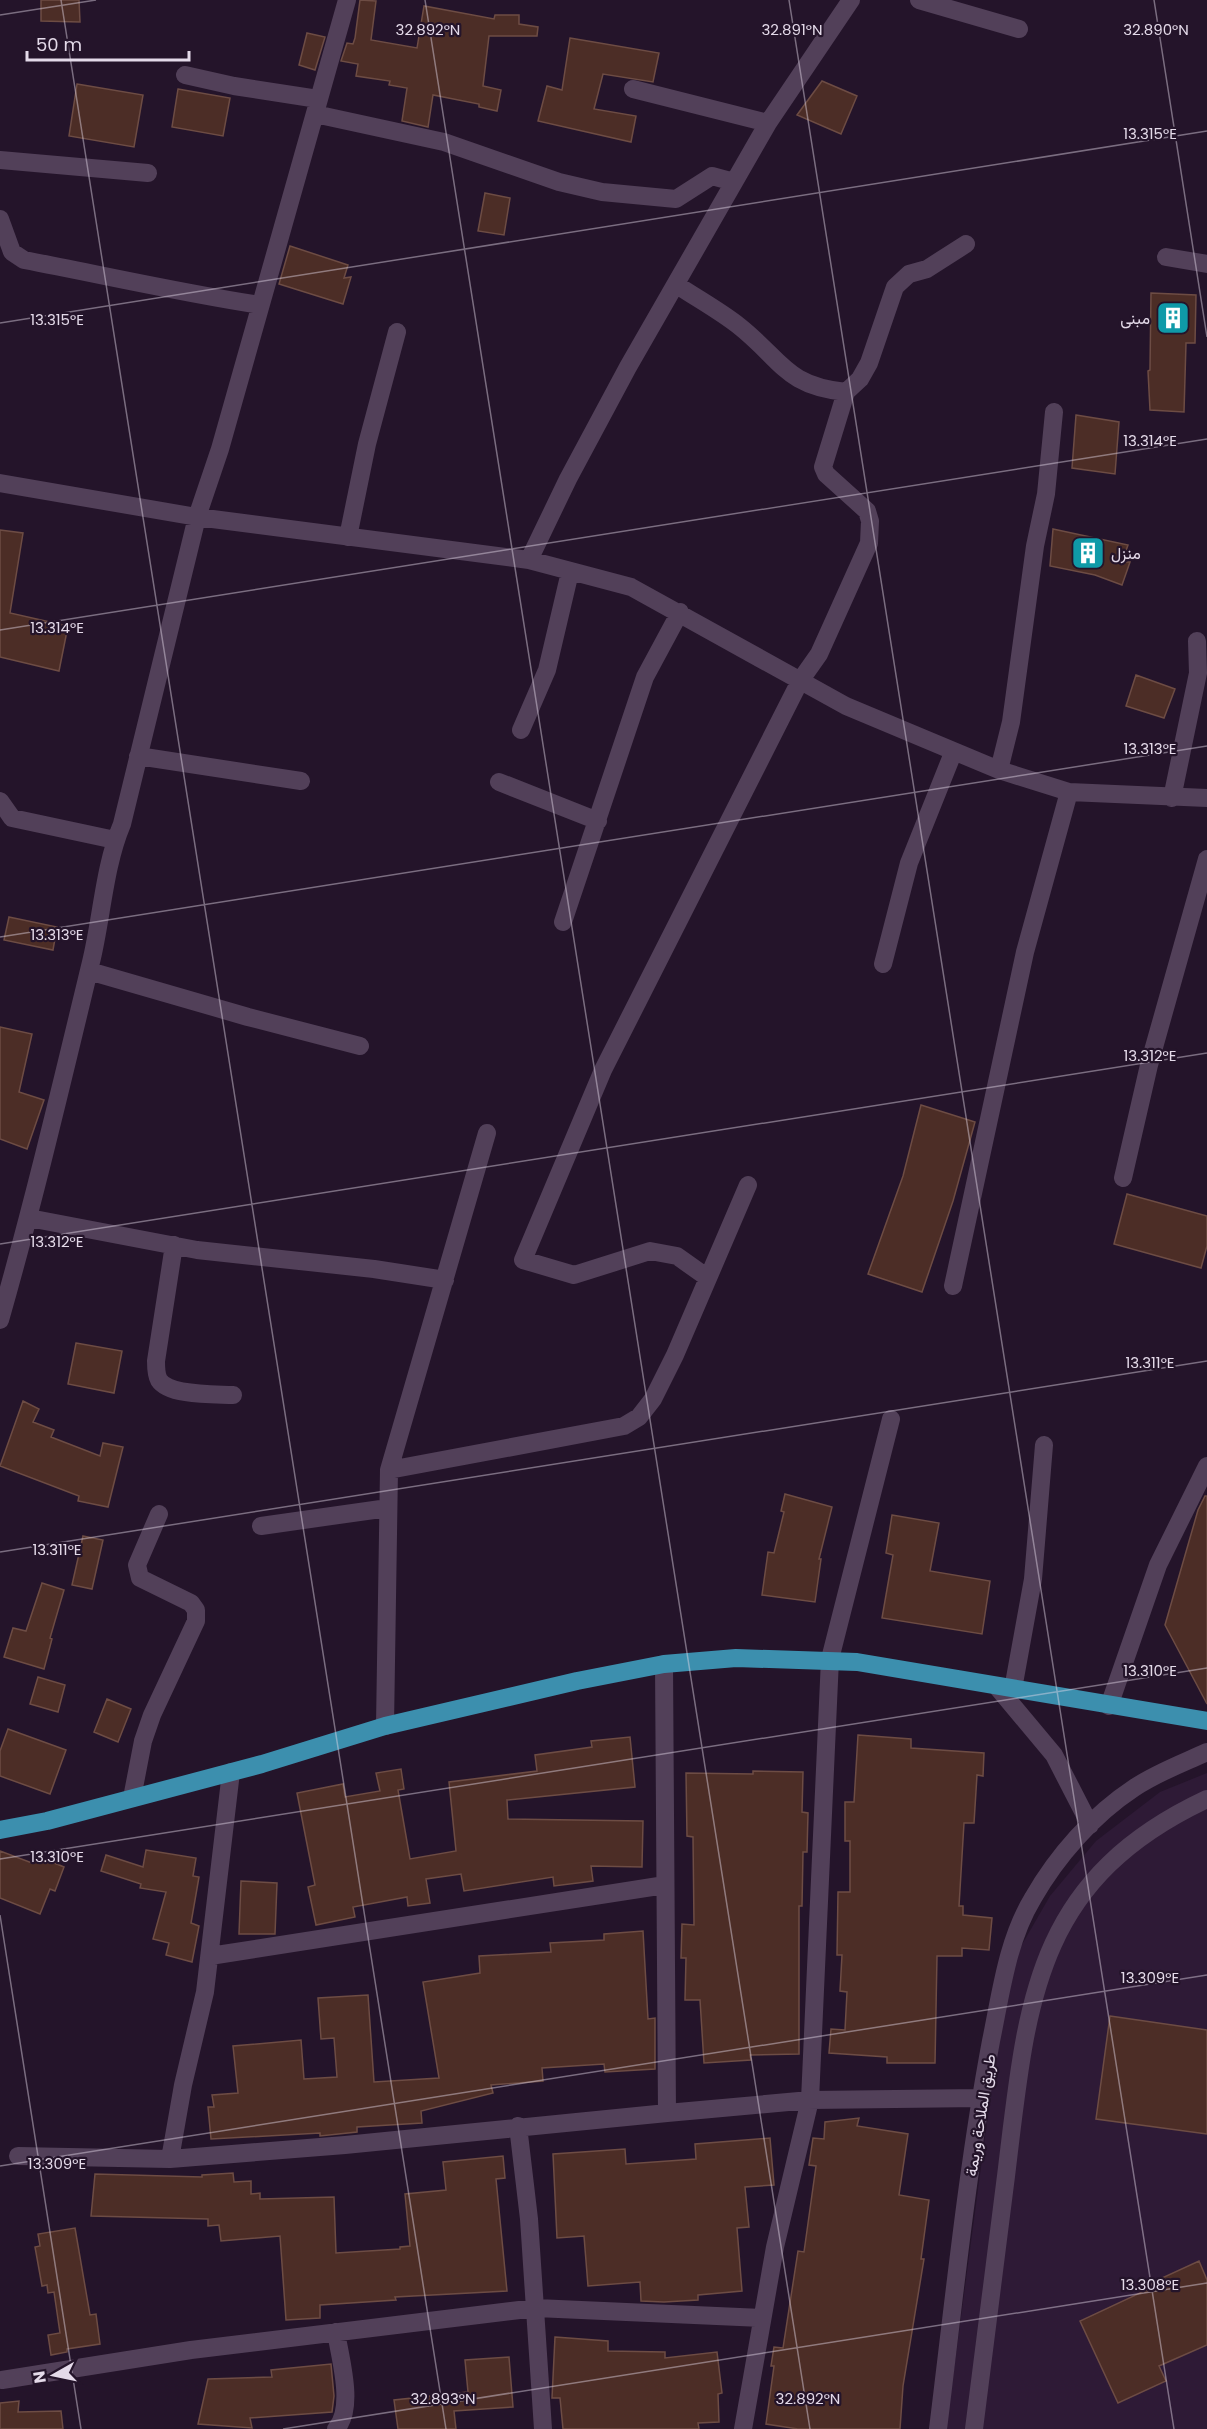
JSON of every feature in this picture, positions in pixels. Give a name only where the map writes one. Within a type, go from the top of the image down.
[{"type":"main road","points":[[0,1830],[231,1772],[385,1726],[577,1681],[664,1664],[736,1658],[830,1659],[1207,1721]]},
{"type":"street","points":[[0,1320],[29,1218],[89,971],[115,840],[197,517],[220,449],[347,0]]},
{"type":"street","points":[[529,560],[568,479],[734,182],[768,123],[851,0]]},
{"type":"street","points":[[919,0],[1019,29]]},
{"type":"street","points":[[185,75],[316,106],[444,141],[559,182],[602,192],[676,199],[712,176],[734,182]]},
{"type":"street","points":[[633,89],[768,123]]},
{"type":"street","points":[[0,160],[148,173]]},
{"type":"street","points":[[0,219],[12,252],[24,260],[112,276],[179,293],[260,305]]},
{"type":"street","points":[[708,1278],[677,1256],[650,1251],[574,1275],[523,1260],[603,1070],[800,681],[819,654],[868,543],[870,520],[867,511],[829,477],[823,467],[846,392],[860,379],[869,363],[895,287],[909,274],[927,269],[966,244]]},
{"type":"street","points":[[1166,257],[1207,264]]},
{"type":"street","points":[[677,285],[737,324],[798,380],[822,390],[846,392]]},
{"type":"street","points":[[348,537],[367,444],[397,332]]},
{"type":"street","points":[[999,770],[1011,722],[1035,546],[1046,494],[1054,412]]},
{"type":"street","points":[[0,483],[197,517],[529,560],[631,587],[680,612],[846,706],[953,753],[999,770],[1069,792],[1207,798]]},
{"type":"street","points":[[521,730],[547,670],[570,572]]},
{"type":"street","points":[[563,922],[645,677],[680,612]]},
{"type":"street","points":[[1172,798],[1198,673],[1197,641]]},
{"type":"street","points":[[883,964],[909,863],[953,753]]},
{"type":"street","points":[[138,756],[301,781]]},
{"type":"street","points":[[500,782],[598,821]]},
{"type":"street","points":[[953,1286],[1025,952],[1069,792]]},
{"type":"street","points":[[0,801],[12,818],[115,840]]},
{"type":"street","points":[[1123,1178],[1149,1065],[1207,860]]},
{"type":"street","points":[[89,971],[248,1017],[360,1046]]},
{"type":"street","points":[[385,1726],[389,1470],[487,1133]]},
{"type":"street","points":[[389,1470],[624,1426],[639,1417],[653,1399],[675,1355],[748,1185]]},
{"type":"street","points":[[29,1218],[174,1245],[445,1280]]},
{"type":"street","points":[[174,1245],[156,1361],[158,1378],[165,1386],[180,1391],[233,1395]]},
{"type":"street","points":[[743,2429],[775,2247],[810,2100],[830,1659],[891,1419]]},
{"type":"street","points":[[1044,1445],[1033,1579],[1005,1688],[1054,1755],[1090,1825]]},
{"type":"street","points":[[1109,1706],[1158,1565],[1207,1466]]},
{"type":"street","points":[[261,1526],[388,1508]]},
{"type":"street","points":[[132,1798],[143,1741],[152,1715],[196,1621],[196,1610],[191,1603],[140,1578],[137,1571],[137,1564],[159,1514]]},
{"type":"street","points":[[664,1664],[667,2113]]},
{"type":"street","name":"طريق الملاحة وريمة","points":[[938,2429],[980,2098],[1011,1948],[1032,1899],[1056,1863],[1112,1803],[1136,1787],[1207,1752]]},
{"type":"street","points":[[170,2159],[210,1956],[231,1772]]},
{"type":"street","points":[[974,2429],[1021,2054],[1037,1980],[1051,1946],[1070,1913],[1098,1876],[1142,1835],[1173,1815],[1207,1798]]},
{"type":"street","points":[[210,1956],[665,1885]]},
{"type":"street","points":[[18,2156],[170,2159],[345,2145],[518,2126],[810,2100],[980,2098]]},
{"type":"street","points":[[518,2126],[536,2308],[543,2429]]},
{"type":"street","points":[[2,2380],[191,2350],[536,2308],[762,2318]]},
{"type":"street","points":[[336,2332],[346,2391],[342,2422],[336,2429]]},
{"type":"shaded area","points":[[1207,1773],[1207,2429],[946,2429],[1002,2010],[1020,1948],[1050,1896],[1096,1841],[1160,1792]]},
{"type":"building","points":[[41,0],[79,0],[80,22],[41,21]]},
{"type":"building","points":[[360,0],[376,1],[371,40],[417,48],[424,6],[494,19],[495,15],[519,15],[519,24],[538,27],[537,36],[489,36],[483,86],[501,90],[497,111],[479,107],[479,104],[433,95],[428,127],[402,121],[407,88],[389,85],[390,81],[356,76],[358,64],[341,61],[347,43],[353,44],[355,38]]},
{"type":"building","points":[[307,33],[325,37],[315,70],[299,65]]},
{"type":"building","points":[[570,38],[659,53],[653,82],[603,74],[594,109],[636,116],[631,142],[538,121],[547,86],[562,90]]},
{"type":"building","points":[[822,81],[857,96],[841,134],[797,115]]},
{"type":"building","points":[[77,84],[143,95],[134,147],[69,136]]},
{"type":"building","points":[[178,89],[230,98],[223,136],[172,127]]},
{"type":"building","points":[[485,193],[510,198],[504,235],[478,231]]},
{"type":"building","points":[[290,246],[348,265],[344,278],[351,277],[343,304],[279,284]]},
{"type":"building","points":[[1151,293],[1196,295],[1195,343],[1186,343],[1184,412],[1150,410],[1148,371],[1150,370]]},
{"type":"building","points":[[1076,415],[1119,422],[1115,474],[1072,468]]},
{"type":"building","name":"منزل","points":[[1053,529],[1128,545],[1122,562],[1130,562],[1122,585],[1095,575],[1050,566]]},
{"type":"building","points":[[0,530],[23,533],[10,613],[68,626],[59,671],[0,657]]},
{"type":"building","points":[[1136,675],[1175,689],[1164,718],[1126,706]]},
{"type":"building","points":[[9,917],[57,927],[53,950],[4,940]]},
{"type":"building","points":[[0,1027],[32,1034],[19,1092],[44,1100],[27,1149],[0,1139]]},
{"type":"building","points":[[921,1105],[975,1122],[953,1201],[922,1292],[868,1274],[903,1176]]},
{"type":"building","points":[[1127,1194],[1207,1216],[1207,1246],[1201,1268],[1114,1244]]},
{"type":"building","points":[[76,1343],[122,1351],[114,1393],[68,1384]]},
{"type":"building","points":[[23,1401],[39,1409],[33,1422],[54,1430],[51,1437],[100,1456],[103,1443],[123,1447],[108,1507],[78,1501],[79,1496],[0,1466]]},
{"type":"building","points":[[785,1494],[832,1507],[819,1559],[821,1559],[815,1602],[762,1595],[768,1552],[774,1553],[784,1512],[781,1511]]},
{"type":"building","points":[[1207,1496],[1207,1704],[1165,1625],[1198,1510]]},
{"type":"building","points":[[892,1515],[939,1523],[930,1571],[990,1581],[982,1634],[882,1618],[893,1555],[886,1553]]},
{"type":"building","points":[[83,1536],[103,1540],[92,1589],[72,1585]]},
{"type":"building","points":[[42,1583],[64,1590],[44,1669],[4,1657],[13,1628],[26,1631]]},
{"type":"building","points":[[38,1677],[65,1685],[58,1712],[30,1704]]},
{"type":"building","points":[[107,1699],[131,1709],[118,1742],[94,1732]]},
{"type":"building","points":[[8,1729],[66,1750],[50,1794],[0,1776],[0,1751]]},
{"type":"building","points":[[858,1735],[911,1739],[911,1748],[984,1753],[983,1776],[977,1775],[974,1823],[964,1823],[959,1906],[963,1906],[963,1915],[992,1918],[989,1950],[962,1948],[962,1956],[937,1956],[935,2063],[887,2063],[887,2057],[829,2053],[831,2029],[845,2030],[847,1992],[840,1991],[842,1955],[837,1955],[838,1892],[850,1892],[850,1841],[845,1841],[845,1802],[854,1802]]},
{"type":"building","points":[[630,1737],[635,1787],[507,1800],[508,1819],[643,1821],[642,1867],[591,1866],[593,1881],[554,1886],[553,1877],[464,1891],[461,1874],[426,1879],[430,1903],[408,1906],[407,1897],[353,1907],[355,1917],[316,1925],[308,1887],[315,1885],[297,1793],[343,1784],[345,1797],[380,1791],[376,1773],[401,1769],[404,1789],[398,1790],[410,1859],[456,1851],[449,1782],[537,1771],[535,1755],[592,1747],[591,1741]]},
{"type":"building","points":[[753,1771],[803,1772],[802,1812],[808,1813],[807,1852],[803,1852],[802,1906],[799,1906],[799,2054],[750,2055],[751,2060],[704,2063],[700,2000],[685,2000],[686,1958],[681,1958],[682,1924],[694,1925],[693,1837],[687,1836],[686,1773],[753,1774]]},
{"type":"building","points":[[146,1850],[196,1858],[193,1876],[199,1877],[191,1923],[199,1926],[192,1962],[166,1955],[169,1943],[153,1939],[166,1892],[140,1888],[141,1884],[101,1871],[106,1855],[143,1867]]},
{"type":"building","points":[[0,1851],[32,1863],[35,1855],[64,1867],[55,1891],[50,1889],[40,1914],[0,1898]]},
{"type":"building","points":[[241,1881],[277,1883],[275,1934],[239,1934]]},
{"type":"building","points":[[643,1931],[648,2019],[655,2018],[655,2069],[605,2072],[604,2064],[542,2068],[543,2081],[491,2085],[493,2093],[421,2111],[422,2123],[357,2127],[357,2132],[320,2136],[320,2133],[211,2139],[208,2107],[214,2107],[212,2095],[238,2093],[233,2046],[301,2040],[304,2079],[337,2077],[334,2038],[321,2039],[318,1998],[368,1995],[374,2082],[439,2078],[423,1982],[480,1973],[479,1956],[551,1952],[550,1943],[604,1940],[604,1934]]},
{"type":"building","points":[[1110,2016],[1207,2030],[1207,2134],[1096,2119]]},
{"type":"building","points":[[859,2118],[857,2126],[908,2134],[899,2195],[929,2200],[921,2259],[924,2259],[903,2386],[900,2429],[798,2429],[766,2424],[774,2366],[771,2366],[774,2347],[783,2348],[798,2251],[804,2252],[816,2166],[809,2165],[813,2138],[824,2139],[825,2122]]},
{"type":"building","points":[[770,2138],[774,2185],[745,2187],[749,2227],[737,2228],[742,2291],[698,2295],[698,2300],[664,2302],[641,2301],[640,2282],[588,2286],[584,2236],[557,2238],[553,2154],[625,2149],[626,2164],[696,2159],[695,2144]]},
{"type":"building","points":[[503,2156],[505,2178],[496,2179],[507,2291],[395,2297],[396,2300],[320,2305],[320,2318],[286,2320],[280,2236],[221,2241],[219,2225],[208,2226],[208,2219],[91,2216],[95,2174],[202,2177],[202,2175],[233,2173],[234,2182],[251,2181],[251,2194],[260,2193],[260,2199],[334,2197],[336,2253],[400,2249],[400,2247],[410,2246],[405,2194],[446,2190],[443,2162]]},
{"type":"building","points":[[75,2228],[90,2315],[96,2314],[100,2344],[67,2349],[67,2352],[51,2355],[48,2335],[60,2333],[54,2292],[48,2293],[47,2285],[42,2286],[35,2247],[40,2246],[38,2234]]},
{"type":"building","points":[[1199,2261],[1207,2280],[1207,2345],[1159,2366],[1166,2381],[1118,2403],[1080,2321],[1153,2287],[1151,2283]]},
{"type":"building","points":[[555,2337],[608,2341],[608,2351],[665,2352],[665,2358],[717,2352],[722,2393],[718,2394],[719,2422],[698,2423],[699,2429],[563,2429],[560,2398],[552,2398]]},
{"type":"building","points":[[509,2357],[513,2407],[454,2411],[456,2429],[398,2429],[394,2400],[468,2392],[465,2360]]},
{"type":"building","points":[[331,2364],[334,2396],[332,2412],[250,2418],[252,2428],[198,2424],[208,2379],[272,2377],[271,2370]]},
{"type":"building","points":[[19,2401],[18,2412],[61,2411],[63,2429],[0,2429],[0,2403]]},
{"type":"place","name":"مبنى","points":[[1173,318]]},
{"type":"place","name":"منزل","points":[[1088,553]]}]
